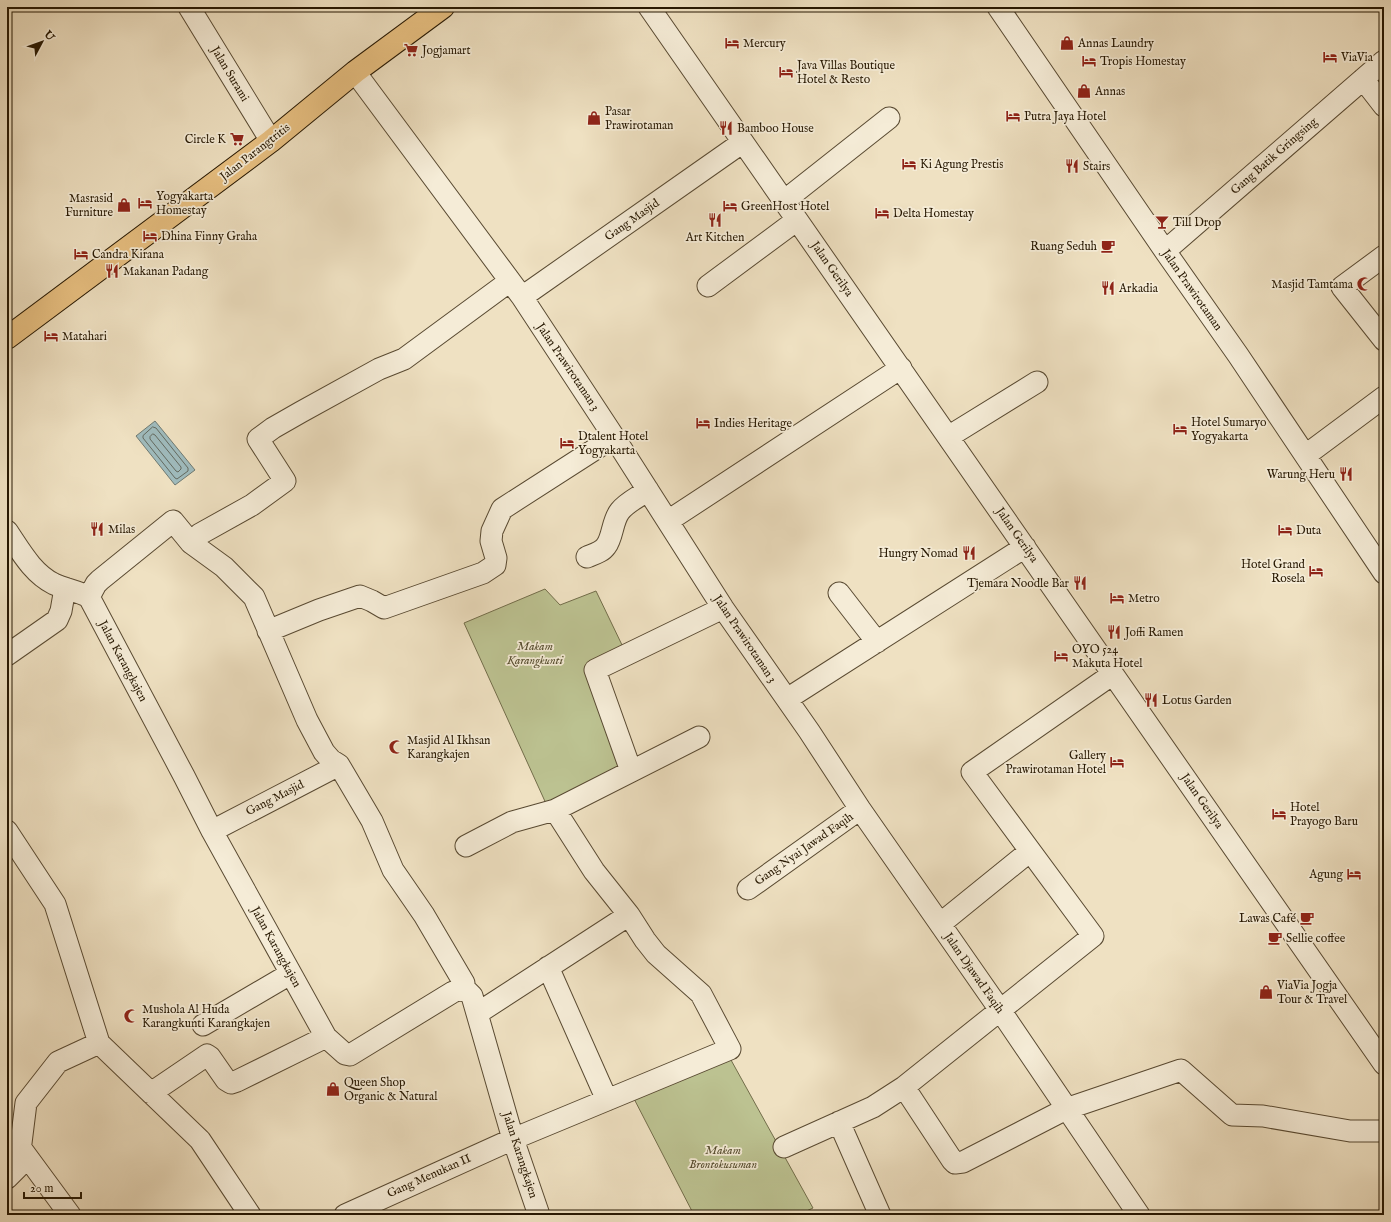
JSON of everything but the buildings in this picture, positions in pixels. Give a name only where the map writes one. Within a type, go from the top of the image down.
[{"type":"main road","name":"Jalan Parangtritis","points":[[7,338],[271,141],[355,72],[443,7]]},
{"type":"street","name":"Jalan Surami","points":[[189,7],[271,141]]},
{"type":"street","name":"Jalan Gerilya","points":[[648,7],[901,368],[1384,1064]]},
{"type":"street","name":"Jalan Prawirotaman","points":[[998,7],[1238,355],[1384,573]]},
{"type":"street","name":"Gang Batik Gringsing","points":[[1165,251],[1384,61]]},
{"type":"street","name":"Jalan Prawirotaman 3","points":[[355,72],[510,280],[614,437],[724,608],[809,731]]},
{"type":"street","points":[[1363,79],[1384,106]]},
{"type":"street","points":[[784,201],[889,118]]},
{"type":"street","name":"Gang Masjid","points":[[522,298],[743,142]]},
{"type":"street","points":[[708,286],[797,220]]},
{"type":"street","points":[[1384,256],[1342,287],[1384,340]]},
{"type":"street","points":[[191,543],[200,534],[252,505],[285,481],[258,439],[273,428],[379,369],[404,359],[510,280]]},
{"type":"street","points":[[668,521],[901,368]]},
{"type":"street","points":[[948,437],[1036,382]]},
{"type":"street","points":[[1306,455],[1384,397]]},
{"type":"street","points":[[268,631],[319,610],[360,596],[384,608],[483,573],[495,565],[496,558],[491,541],[492,531],[502,508],[614,437]]},
{"type":"street","points":[[587,557],[600,552],[606,546],[620,511],[648,490]]},
{"type":"street","points":[[7,531],[32,567],[43,577],[53,584],[89,597],[100,580],[173,521],[191,543],[224,567],[254,597],[307,720],[324,752],[331,760],[339,765],[372,821],[393,870],[424,915],[464,984],[464,988]]},
{"type":"street","points":[[786,699],[1025,547]]},
{"type":"street","points":[[7,654],[56,620],[61,610],[65,588]]},
{"type":"street","points":[[839,593],[877,642]]},
{"type":"street","name":"Jalan Karangkajen","points":[[89,597],[212,830],[326,1037],[345,1054],[350,1055],[453,992],[464,988],[472,996],[513,1139],[539,1215]]},
{"type":"street","points":[[631,771],[595,670],[724,608]]},
{"type":"street","points":[[784,1147],[873,1107],[904,1087],[1092,936],[972,772],[1113,674]]},
{"type":"street","name":"Jalan Djawad Faqih","points":[[809,731],[860,809],[1000,1010],[1133,1213]]},
{"type":"street","points":[[466,846],[512,822],[555,810],[699,737]]},
{"type":"street","name":"Gang Masjid","points":[[212,830],[339,765]]},
{"type":"street","name":"Gang Nyai Jawad Faqih","points":[[748,889],[860,809]]},
{"type":"street","points":[[478,1013],[629,915],[594,871],[555,810]]},
{"type":"street","points":[[7,831],[55,904],[100,1044],[200,1140],[250,1215]]},
{"type":"street","points":[[940,924],[1030,851]]},
{"type":"street","name":"Gang Menukan II","points":[[345,1215],[513,1139],[730,1049],[701,994],[656,954],[629,915]]},
{"type":"street","points":[[548,967],[607,1100]]},
{"type":"street","points":[[203,1025],[290,974]]},
{"type":"street","points":[[151,1093],[207,1055],[226,1080],[231,1083],[326,1037]]},
{"type":"street","points":[[7,1178],[18,1167],[26,1102],[58,1062],[100,1044]]},
{"type":"street","points":[[904,1087],[952,1160],[956,1163],[963,1162],[1066,1109],[1182,1070],[1232,1115],[1263,1116],[1350,1131],[1384,1131]]},
{"type":"street","points":[[839,1122],[880,1215]]},
{"type":"street","points":[[20,1147],[70,1215]]},
{"type":"green space","name":"Makam Karangkunti","points":[[545,589],[560,605],[596,591],[623,647],[587,666],[630,768],[548,808],[464,623]]},
{"type":"green space","name":"Makam Brontokusuman","points":[[726,1051],[813,1208],[798,1215],[694,1215],[630,1091]]},
{"type":"water","points":[[155,421],[195,470],[175,485],[136,436]]},
{"type":"place","name":"Mercury","points":[[732,43]]},
{"type":"place","name":"Annas Laundry","points":[[1067,43]]},
{"type":"place","name":"Jogjamart","points":[[411,50]]},
{"type":"place","name":"ViaVia","points":[[1330,57]]},
{"type":"place","name":"Tropis Homestay","points":[[1089,61]]},
{"type":"place","name":"Java Villas Boutique Hotel & Resto","points":[[786,72]]},
{"type":"place","name":"Annas","points":[[1084,91]]},
{"type":"place","name":"Putra Jaya Hotel","points":[[1013,116]]},
{"type":"place","name":"Pasar Prawirotaman","points":[[594,118]]},
{"type":"place","name":"Bamboo House","points":[[726,128]]},
{"type":"place","name":"Circle K","points":[[237,139]]},
{"type":"place","name":"Ki Agung Prestis","points":[[909,164]]},
{"type":"place","name":"Stairs","points":[[1072,166]]},
{"type":"place","name":"Yogyakarta Homestay","points":[[145,203]]},
{"type":"place","name":"Masrasid Furniture","points":[[124,205]]},
{"type":"place","name":"GreenHost Hotel","points":[[730,206]]},
{"type":"place","name":"Delta Homestay","points":[[882,213]]},
{"type":"place","name":"Art Kitchen","points":[[715,220]]},
{"type":"place","name":"Till Drop","points":[[1162,222]]},
{"type":"place","name":"Dhina Finny Graha","points":[[150,236]]},
{"type":"place","name":"Ruang Seduh","points":[[1108,246]]},
{"type":"place","name":"Candra Kirana","points":[[81,254]]},
{"type":"place","name":"Makanan Padang","points":[[112,271]]},
{"type":"place","name":"Masjid Tamtama","points":[[1364,284]]},
{"type":"place","name":"Arkadia","points":[[1108,288]]},
{"type":"place","name":"Matahari","points":[[51,336]]},
{"type":"place","name":"Indies Heritage","points":[[703,423]]},
{"type":"place","name":"Hotel Sumaryo Yogyakarta","points":[[1180,429]]},
{"type":"place","name":"Dtalent Hotel Yogyakarta","points":[[567,443]]},
{"type":"place","name":"Warung Heru","points":[[1346,474]]},
{"type":"place","name":"Milas","points":[[97,529]]},
{"type":"place","name":"Duta","points":[[1285,530]]},
{"type":"place","name":"Hungry Nomad","points":[[969,553]]},
{"type":"place","name":"Hotel Grand Rosela","points":[[1316,571]]},
{"type":"place","name":"Tjemara Noodle Bar","points":[[1080,583]]},
{"type":"place","name":"Metro","points":[[1117,598]]},
{"type":"place","name":"Joffi Ramen","points":[[1114,632]]},
{"type":"place","name":"OYO 524 Makuta Hotel","points":[[1061,656]]},
{"type":"place","name":"Lotus Garden","points":[[1151,700]]},
{"type":"place","name":"Masjid Al Ikhsan Karangkajen","points":[[396,747]]},
{"type":"place","name":"Gallery Prawirotaman Hotel","points":[[1117,762]]},
{"type":"place","name":"Hotel Prayogo Baru","points":[[1279,814]]},
{"type":"place","name":"Agung","points":[[1354,874]]},
{"type":"place","name":"Lawas Café","points":[[1307,918]]},
{"type":"place","name":"Sellie coffee","points":[[1275,938]]},
{"type":"place","name":"ViaVia Jogja Tour & Travel","points":[[1266,992]]},
{"type":"place","name":"Mushola Al Huda Karangkunti Karangkajen","points":[[131,1016]]},
{"type":"place","name":"Queen Shop Organic & Natural","points":[[333,1089]]}]
